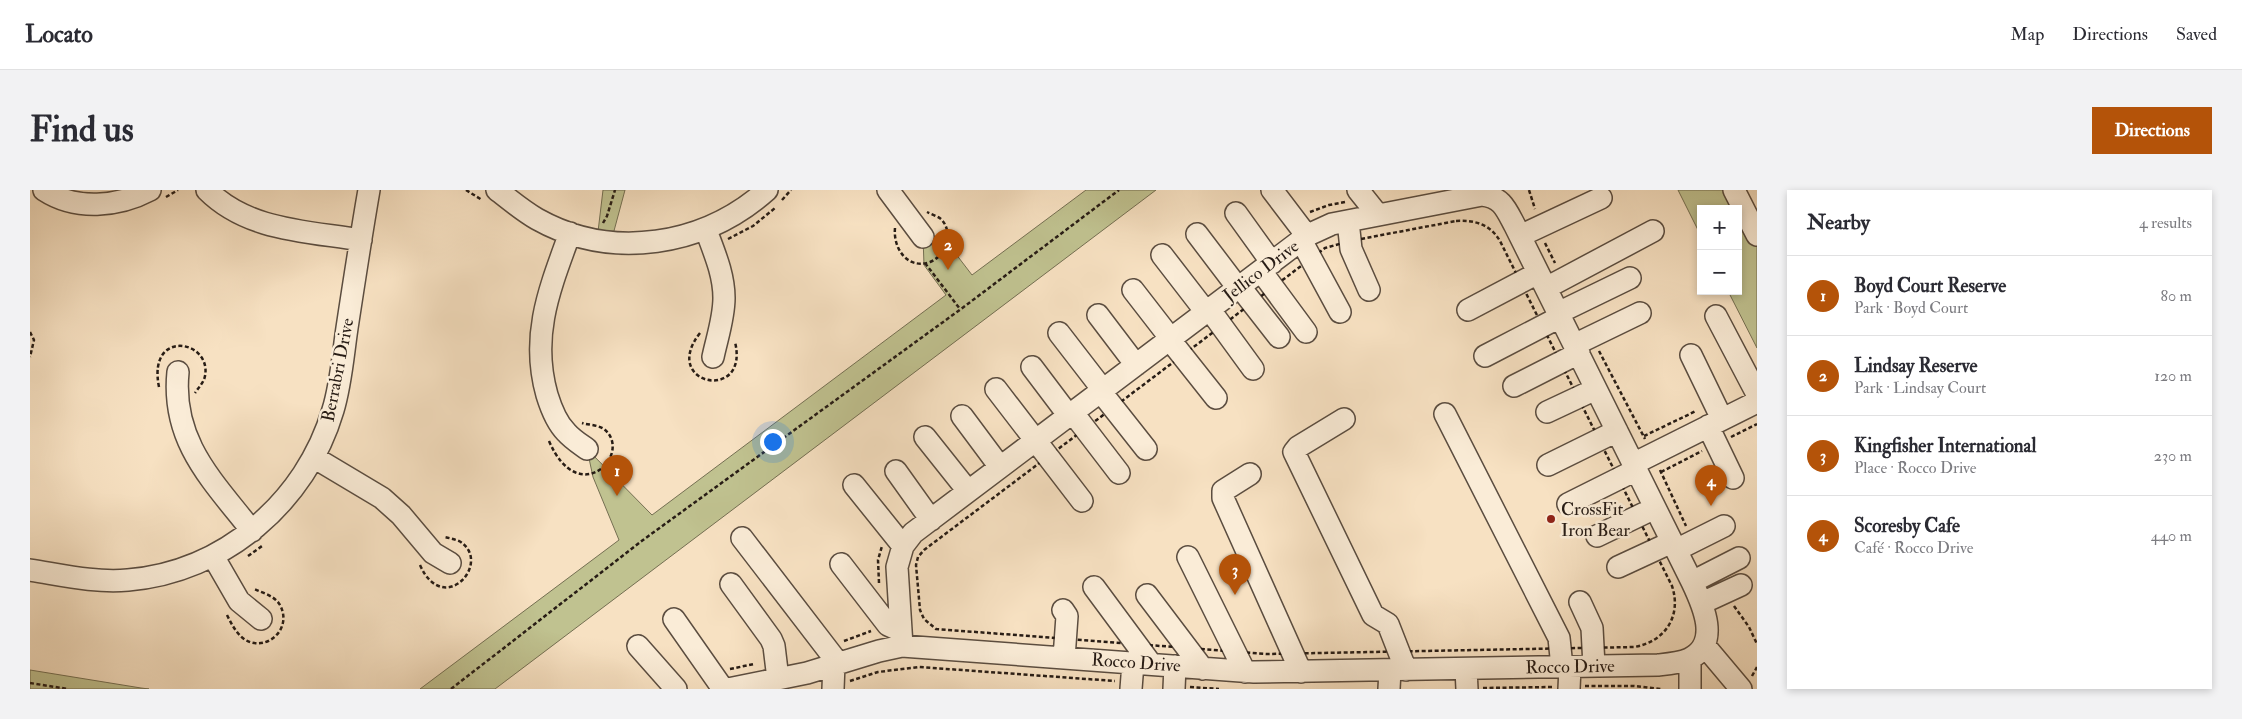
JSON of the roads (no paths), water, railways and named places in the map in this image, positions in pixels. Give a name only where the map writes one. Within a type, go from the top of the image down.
[{"type":"street","points":[[44,190],[69,200],[97,204],[125,201],[150,190]]},
{"type":"street","points":[[207,190],[226,207],[255,221],[273,226],[361,240]]},
{"type":"street","name":"Berrabri Drive","points":[[30,570],[83,578],[126,580],[164,574],[212,556],[252,531],[283,502],[314,458],[327,428],[338,393],[369,190]]},
{"type":"street","points":[[497,190],[536,218],[570,234],[607,242],[635,243],[675,239],[706,230],[739,212],[767,190]]},
{"type":"street","points":[[888,190],[923,236]]},
{"type":"street","points":[[1272,190],[1304,238],[1340,312]]},
{"type":"street","points":[[1358,190],[1378,215]]},
{"type":"street","points":[[1734,190],[1757,235]]},
{"type":"street","name":"Jellico Drive","points":[[903,546],[914,533],[968,491],[1304,238],[1323,228],[1348,221],[1487,193],[1506,210],[1635,466]]},
{"type":"street","points":[[1520,236],[1601,198]]},
{"type":"street","points":[[1236,213],[1306,332]]},
{"type":"street","points":[[1348,221],[1351,249],[1369,290]]},
{"type":"street","points":[[706,230],[721,271],[724,290],[722,316],[713,357]]},
{"type":"street","points":[[1468,310],[1653,231]]},
{"type":"street","points":[[570,234],[544,309],[540,336],[542,366],[547,394],[558,422],[566,432],[587,449]]},
{"type":"street","points":[[1197,234],[1279,337]]},
{"type":"street","points":[[1162,255],[1253,369]]},
{"type":"street","points":[[1485,356],[1630,278]]},
{"type":"street","points":[[1133,290],[1216,398]]},
{"type":"street","points":[[1514,386],[1640,313]]},
{"type":"street","points":[[1098,315],[1136,365]]},
{"type":"street","points":[[1716,316],[1757,394]]},
{"type":"street","points":[[1059,333],[1146,449]]},
{"type":"street","points":[[1690,354],[1734,478]]},
{"type":"street","points":[[1032,367],[1119,473]]},
{"type":"street","points":[[178,372],[178,410],[193,451],[208,476],[252,531]]},
{"type":"street","points":[[996,389],[1082,501]]},
{"type":"street","points":[[1547,412],[1596,389]]},
{"type":"street","points":[[1568,504],[1635,466],[1757,402]]},
{"type":"street","points":[[1445,414],[1560,638],[1569,689]]},
{"type":"street","points":[[962,416],[1000,467]]},
{"type":"street","points":[[1344,419],[1298,447],[1294,452],[1373,614],[1388,624],[1395,676]]},
{"type":"street","points":[[1548,465],[1617,431]]},
{"type":"street","points":[[925,437],[968,491]]},
{"type":"street","points":[[314,458],[375,492],[401,515],[433,553],[450,563]]},
{"type":"street","points":[[1635,466],[1702,603],[1707,622],[1697,652],[1690,689]]},
{"type":"street","points":[[896,471],[931,520]]},
{"type":"street","points":[[1250,474],[1223,491],[1223,498],[1301,672]]},
{"type":"street","points":[[854,485],[903,546],[897,567],[901,639]]},
{"type":"street","points":[[1597,536],[1656,508]]},
{"type":"street","points":[[1618,566],[1724,526]]},
{"type":"street","points":[[742,538],[836,663],[833,688]]},
{"type":"street","points":[[212,556],[239,601],[260,618]]},
{"type":"street","points":[[1188,557],[1246,672]]},
{"type":"street","points":[[1692,582],[1740,558]]},
{"type":"street","points":[[841,564],[901,639]]},
{"type":"street","points":[[731,584],[771,639],[774,646],[769,683]]},
{"type":"street","points":[[1702,603],[1741,585]]},
{"type":"street","points":[[1094,587],[1137,675]]},
{"type":"street","points":[[1147,595],[1203,668]]},
{"type":"street","points":[[1580,602],[1592,628],[1594,666]]},
{"type":"street","points":[[1063,610],[1067,620],[1064,658]]},
{"type":"street","points":[[674,619],[723,689]]},
{"type":"street","name":"Rocco Drive","points":[[728,689],[769,683],[836,663],[901,639],[1064,658],[1137,675],[1174,680],[1203,668],[1246,672],[1301,672],[1467,679],[1566,667],[1658,665],[1697,652]]},
{"type":"street","points":[[638,646],[676,689]]},
{"type":"street","points":[[1697,652],[1741,689]]},
{"type":"place","name":"Lindsay Reserve","points":[[948,270]]},
{"type":"place","name":"Boyd Court Reserve","points":[[617,496]]},
{"type":"place","name":"Scoresby Cafe","points":[[1711,506]]},
{"type":"place","name":"CrossFit Iron Bear","points":[[1551,519]]},
{"type":"place","name":"Kingfisher International","points":[[1235,595]]}]
